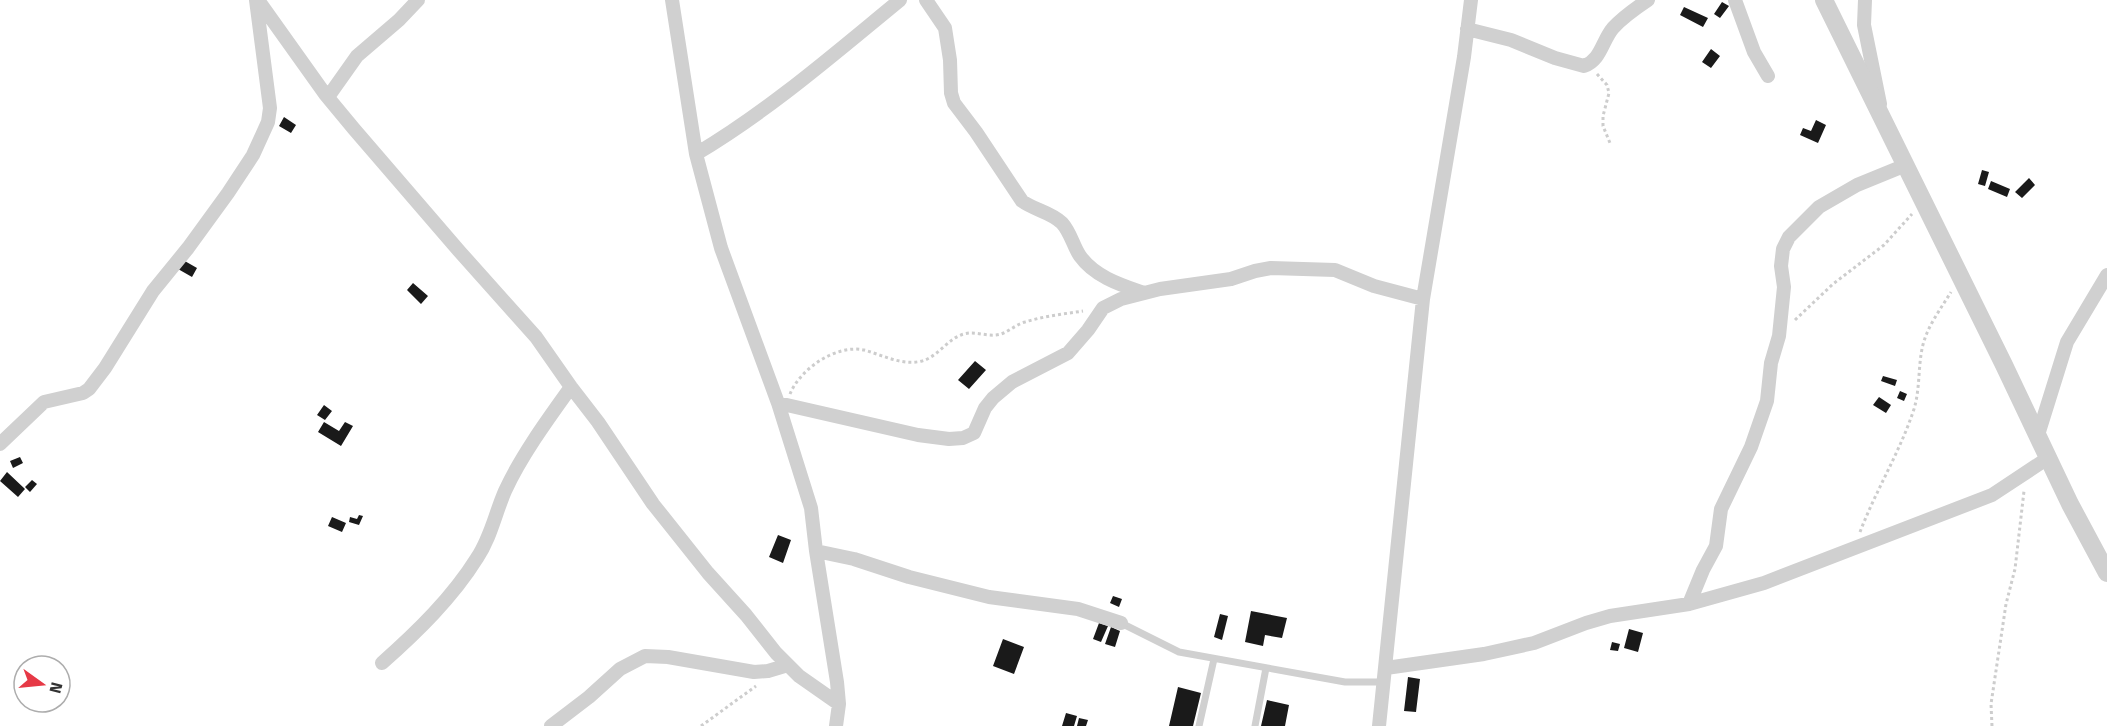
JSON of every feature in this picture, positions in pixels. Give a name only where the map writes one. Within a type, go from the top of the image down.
[{"type":"street","points":[[257,0],[328,98],[445,236],[536,337],[598,422],[653,504],[783,667],[839,704]]},
{"type":"street","points":[[0,444],[44,402],[83,393],[89,389],[105,368],[153,291],[188,248],[253,155],[268,122],[270,108],[257,0]]},
{"type":"street","points":[[328,98],[357,56],[399,20],[418,0]]},
{"type":"street","points":[[672,0],[696,154],[721,248],[784,404],[811,508],[839,704],[836,726]]},
{"type":"street","points":[[696,154],[738,129],[831,58],[900,0]]},
{"type":"street","points":[[926,0],[945,28],[954,104],[976,132],[1022,201],[1062,223],[1068,230],[1080,256],[1098,273],[1120,285],[1144,292]]},
{"type":"street","points":[[1379,726],[1423,299],[1462,68],[1471,0]]},
{"type":"street","points":[[1467,29],[1511,40],[1555,58],[1584,66],[1596,60],[1613,28],[1648,0]]},
{"type":"street","points":[[1735,0],[1754,52],[1768,76]]},
{"type":"street","points":[[1824,0],[1961,276],[2070,504],[2107,573]]},
{"type":"street","points":[[1864,0],[1864,25],[1884,120]]},
{"type":"street","points":[[1689,604],[1716,546],[1721,509],[1751,447],[1767,400],[1771,363],[1779,336],[1784,287],[1781,266],[1783,249],[1789,237],[1819,207],[1840,193],[1906,165]]},
{"type":"street","points":[[784,404],[918,435],[949,439],[963,438],[974,433],[985,408],[999,392],[1012,382],[1068,353],[1103,308],[1120,298],[1144,292],[1231,279],[1270,268],[1335,270],[1374,286],[1423,299]]},
{"type":"street","points":[[2038,435],[2067,342],[2107,275]]},
{"type":"street","points":[[382,663],[406,642],[460,584],[491,532],[505,493],[516,471],[571,387]]},
{"type":"street","points":[[1385,675],[1534,643],[1610,616],[1689,604],[1764,584],[1992,495],[2048,458]]},
{"type":"street","points":[[816,551],[854,559],[909,577],[989,597],[1078,609],[1120,623]]},
{"type":"street","points":[[551,726],[589,697],[620,669],[645,656],[668,657],[754,672],[783,667]]},
{"type":"lane","points":[[1120,623],[1179,652],[1214,659],[1345,682],[1385,675]]},
{"type":"lane","points":[[1199,726],[1214,659]]},
{"type":"lane","points":[[1255,726],[1266,668]]},
{"type":"path","points":[[1587,65],[1607,85],[1609,93],[1603,126],[1610,143]]},
{"type":"path","points":[[1779,336],[1833,284],[1884,245],[1924,201]]},
{"type":"path","points":[[1854,548],[1901,443],[1914,408],[1927,331],[1961,276]]},
{"type":"path","points":[[784,404],[795,382],[804,372],[837,353],[852,349],[863,350],[902,362],[922,360],[931,357],[966,333],[999,335],[1024,322],[1103,308]]},
{"type":"path","points":[[1992,726],[1991,704],[2006,604],[2015,568],[2027,472]]},
{"type":"path","points":[[701,726],[783,667]]},
{"type":"building","points":[[1722,2],[1729,6],[1720,18],[1714,14]]},
{"type":"building","points":[[1684,7],[1708,18],[1703,27],[1680,15]]},
{"type":"building","points":[[1711,49],[1720,56],[1711,68],[1702,62]]},
{"type":"building","points":[[284,117],[296,125],[291,133],[279,126]]},
{"type":"building","points":[[1816,120],[1826,125],[1818,143],[1800,135],[1803,128],[1811,131]]},
{"type":"building","points":[[1982,170],[1989,172],[1985,186],[1978,184]]},
{"type":"building","points":[[2029,178],[2035,185],[2022,198],[2015,192]]},
{"type":"building","points":[[1991,181],[2010,189],[2007,197],[1988,189]]},
{"type":"building","points":[[183,260],[197,268],[192,277],[178,269]]},
{"type":"building","points":[[413,283],[428,296],[421,304],[407,290]]},
{"type":"building","points":[[975,361],[986,370],[969,389],[958,380]]},
{"type":"building","points":[[1883,376],[1897,380],[1895,386],[1881,381]]},
{"type":"building","points":[[1900,391],[1907,394],[1904,401],[1897,398]]},
{"type":"building","points":[[1879,397],[1891,405],[1886,413],[1873,405]]},
{"type":"building","points":[[324,405],[332,411],[325,420],[317,415]]},
{"type":"building","points":[[324,422],[339,431],[345,422],[353,426],[341,446],[318,432]]},
{"type":"building","points":[[20,457],[23,463],[13,468],[10,461]]},
{"type":"building","points":[[7,472],[25,489],[18,497],[0,481]]},
{"type":"building","points":[[32,480],[37,484],[30,492],[25,487]]},
{"type":"building","points":[[359,515],[363,516],[359,525],[349,522],[350,517],[357,519]]},
{"type":"building","points":[[332,517],[346,523],[342,532],[328,526]]},
{"type":"building","points":[[778,535],[791,540],[783,563],[769,557]]},
{"type":"building","points":[[1113,596],[1122,599],[1119,607],[1110,603]]},
{"type":"building","points":[[1251,611],[1287,618],[1282,638],[1265,635],[1263,646],[1245,642]]},
{"type":"building","points":[[1220,614],[1228,616],[1222,640],[1214,637]]},
{"type":"building","points":[[1099,623],[1108,626],[1101,642],[1093,639]]},
{"type":"building","points":[[1111,627],[1120,631],[1115,647],[1105,644]]},
{"type":"building","points":[[1629,629],[1643,633],[1638,652],[1624,648]]},
{"type":"building","points":[[1003,639],[1024,647],[1014,674],[993,666]]},
{"type":"building","points":[[1612,642],[1620,644],[1618,651],[1610,650]]},
{"type":"building","points":[[1408,677],[1420,679],[1416,712],[1404,711]]},
{"type":"building","points":[[1178,687],[1201,693],[1193,726],[1169,726]]},
{"type":"building","points":[[1267,700],[1289,705],[1285,726],[1261,726]]},
{"type":"building","points":[[1066,713],[1077,716],[1074,726],[1062,726]]},
{"type":"building","points":[[1079,718],[1088,720],[1086,726],[1077,726]]}]
